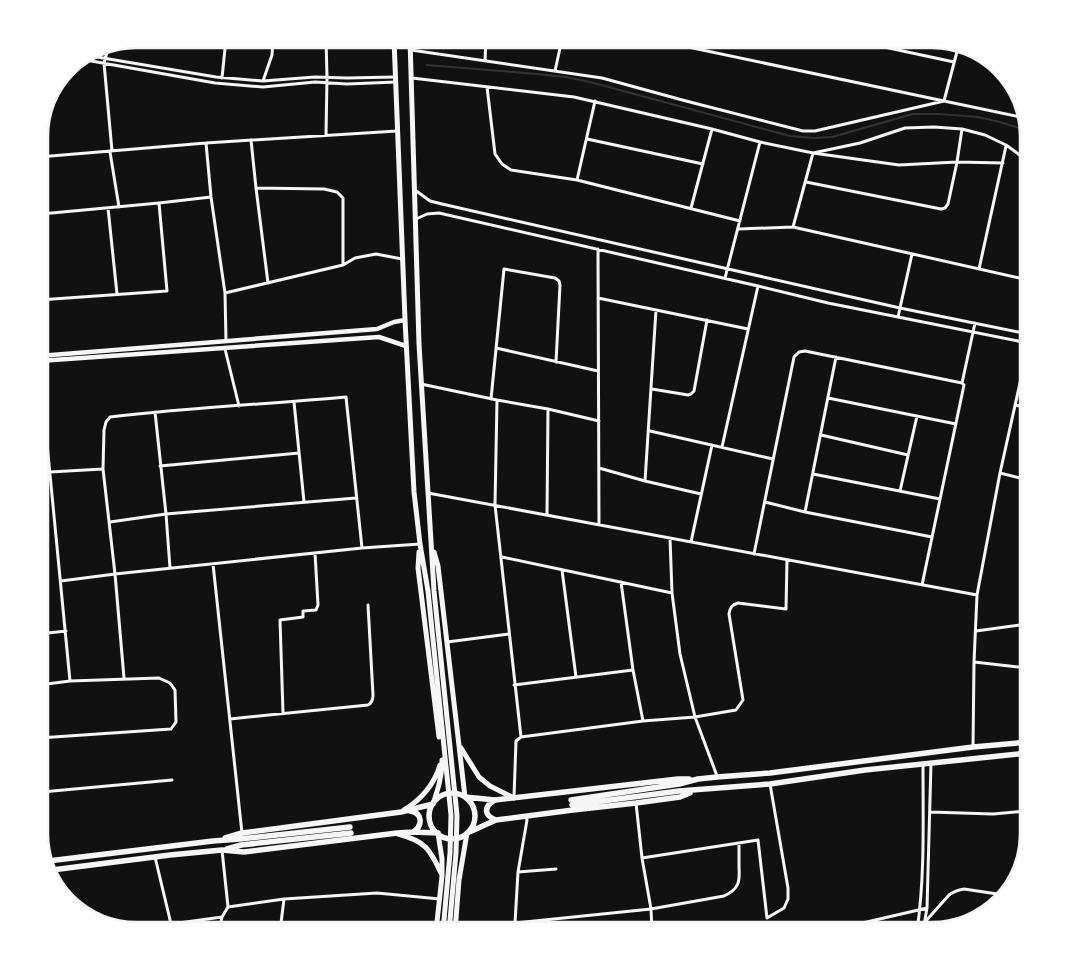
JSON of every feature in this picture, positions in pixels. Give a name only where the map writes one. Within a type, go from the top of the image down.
[{"type":"highway","points":[[466,797],[472,804],[475,816],[473,825],[462,836],[454,838],[445,837],[438,833],[432,827],[430,810],[432,804],[439,797],[447,793],[495,800],[678,779],[770,773],[1020,743]]},
{"type":"highway","points":[[698,779],[572,803],[770,784],[865,770],[1020,754]]},
{"type":"highway","points":[[864,762],[865,770]]},
{"type":"highway","points":[[467,832],[496,820],[680,797],[698,790]]},
{"type":"highway","points":[[495,800],[488,804],[486,809],[490,818],[496,820]]},
{"type":"highway","points":[[213,841],[242,833],[409,811],[432,804]]},
{"type":"highway","points":[[409,811],[414,811],[420,819],[420,825],[413,832]]},
{"type":"highway","points":[[51,861],[213,841],[351,830],[241,845],[222,850],[55,870]]},
{"type":"highway","points":[[222,850],[244,852],[397,833],[438,833]]},
{"type":"highway","points":[[134,850],[134,860]]},
{"type":"main road","points":[[394,48],[399,200],[414,492],[420,544],[431,591],[457,814],[456,853],[450,922]]},
{"type":"main road","points":[[411,50],[419,344],[431,543],[431,591],[451,815],[450,853],[444,922]]},
{"type":"main road","points":[[406,346],[419,344]]},
{"type":"main road","points":[[431,543],[438,566],[466,797]]},
{"type":"main road","points":[[420,544],[418,568],[442,760],[440,784],[432,804]]},
{"type":"main road","points":[[460,747],[479,777],[490,786],[514,798]]},
{"type":"main road","points":[[442,760],[452,764],[458,762],[461,757]]},
{"type":"main road","points":[[400,812],[424,795],[437,774],[442,760]]},
{"type":"main road","points":[[456,922],[459,880],[467,832]]},
{"type":"main road","points":[[397,833],[411,837],[424,845],[432,854],[442,876]]},
{"type":"main road","points":[[437,922],[442,876],[442,859],[438,833]]},
{"type":"main road","points":[[442,876],[449,874],[459,880]]},
{"type":"street","points":[[222,78],[225,48]]},
{"type":"street","points":[[263,81],[272,55],[272,48]]},
{"type":"street","points":[[326,48],[326,136]]},
{"type":"street","points":[[485,61],[486,48]]},
{"type":"street","points":[[555,71],[560,48]]},
{"type":"street","points":[[699,48],[1018,116]]},
{"type":"street","points":[[888,48],[954,62]]},
{"type":"street","points":[[411,50],[602,78],[803,130],[815,131],[944,101]]},
{"type":"street","points":[[944,101],[956,51]]},
{"type":"street","points":[[107,52],[104,63],[111,152],[119,207]]},
{"type":"street","points":[[96,57],[222,78],[263,81],[315,77],[396,80]]},
{"type":"street","points":[[88,61],[215,83],[263,87],[315,82],[347,84],[396,80]]},
{"type":"street","points":[[412,78],[574,97],[813,153],[899,165],[1003,162]]},
{"type":"street","points":[[487,87],[495,154],[502,164],[511,170],[577,180],[740,221]]},
{"type":"street","points":[[577,180],[595,101]]},
{"type":"street","points":[[813,153],[860,143],[905,128],[934,127],[962,129],[985,135],[1019,155]]},
{"type":"street","points":[[691,208],[712,129]]},
{"type":"street","points":[[806,182],[941,209],[945,208],[948,204],[962,129]]},
{"type":"street","points":[[48,158],[251,140],[398,131]]},
{"type":"street","points":[[587,138],[703,164]]},
{"type":"street","points":[[251,140],[268,283]]},
{"type":"street","points":[[725,278],[760,142]]},
{"type":"street","points":[[206,144],[211,197],[225,292],[226,341]]},
{"type":"street","points":[[979,269],[1006,146]]},
{"type":"street","points":[[793,227],[813,153]]},
{"type":"street","points":[[256,188],[324,188],[337,192],[344,198],[344,265]]},
{"type":"street","points":[[415,190],[430,200],[442,204],[900,308],[1019,332]]},
{"type":"street","points":[[48,213],[211,197]]},
{"type":"street","points":[[48,299],[167,291],[159,203]]},
{"type":"street","points":[[108,208],[117,294]]},
{"type":"street","points":[[416,220],[428,214],[439,213],[598,248],[828,303],[1019,341]]},
{"type":"street","points":[[542,236],[544,227]]},
{"type":"street","points":[[738,229],[793,227],[1019,278]]},
{"type":"street","points":[[598,248],[599,525]]},
{"type":"street","points":[[225,292],[344,265],[355,258],[376,254],[402,259]]},
{"type":"street","points":[[898,317],[912,254]]},
{"type":"street","points":[[491,399],[504,269],[556,278],[559,282],[556,362]]},
{"type":"street","points":[[722,447],[758,286]]},
{"type":"street","points":[[598,298],[748,329]]},
{"type":"street","points":[[645,481],[650,431],[656,310]]},
{"type":"street","points":[[48,355],[377,329],[405,320]]},
{"type":"street","points":[[652,389],[688,395],[694,391],[707,320]]},
{"type":"street","points":[[922,585],[964,385],[962,383],[975,323]]},
{"type":"street","points":[[48,360],[379,337],[406,346]]},
{"type":"street","points":[[189,344],[190,351]]},
{"type":"street","points":[[225,348],[238,406]]},
{"type":"street","points":[[496,348],[598,371]]},
{"type":"street","points":[[754,554],[794,357],[799,352],[805,351],[962,383]]},
{"type":"street","points":[[805,512],[836,357]]},
{"type":"street","points":[[422,384],[599,421]]},
{"type":"street","points":[[973,748],[974,662],[981,570],[1019,386]]},
{"type":"street","points":[[124,678],[104,469],[104,430],[106,422],[110,417],[346,397],[362,548]]},
{"type":"street","points":[[828,398],[956,424]]},
{"type":"street","points":[[497,400],[496,505],[521,737]]},
{"type":"street","points":[[294,402],[304,502]]},
{"type":"street","points":[[1015,405],[1019,406]]},
{"type":"street","points":[[547,515],[548,409]]},
{"type":"street","points":[[155,412],[170,568]]},
{"type":"street","points":[[900,491],[917,416]]},
{"type":"street","points":[[650,431],[774,459]]},
{"type":"street","points":[[820,435],[908,455]]},
{"type":"street","points":[[691,542],[712,445]]},
{"type":"street","points":[[48,451],[70,681]]},
{"type":"street","points":[[160,466],[299,453]]},
{"type":"street","points":[[599,468],[701,494]]},
{"type":"street","points":[[50,472],[104,469]]},
{"type":"street","points":[[1000,473],[1019,478]]},
{"type":"street","points":[[812,474],[940,499]]},
{"type":"street","points":[[428,493],[978,595]]},
{"type":"street","points":[[110,522],[166,514],[356,498]]},
{"type":"street","points":[[764,502],[932,537]]},
{"type":"street","points":[[670,538],[672,593],[680,654],[695,717],[717,777]]},
{"type":"street","points":[[61,581],[362,548],[420,544]]},
{"type":"street","points":[[282,713],[280,620],[303,617],[303,611],[316,610],[318,605],[314,553]]},
{"type":"street","points":[[502,557],[672,593]]},
{"type":"street","points":[[514,798],[516,742],[521,737],[643,721],[695,717],[736,710],[743,700],[728,614],[733,604],[738,603],[786,609],[786,560]]},
{"type":"street","points":[[213,564],[242,833]]},
{"type":"street","points":[[562,570],[576,677]]},
{"type":"street","points":[[621,582],[633,670],[643,721]]},
{"type":"street","points":[[230,719],[370,704],[373,696],[368,605]]},
{"type":"street","points":[[976,631],[1020,625]]},
{"type":"street","points":[[48,633],[66,631]]},
{"type":"street","points":[[447,642],[509,634]]},
{"type":"street","points":[[974,662],[1020,667]]},
{"type":"street","points":[[514,685],[633,670]]},
{"type":"street","points":[[48,684],[124,678],[159,678],[170,683],[175,690],[176,722],[171,730],[48,737]]},
{"type":"street","points":[[925,922],[931,763]]},
{"type":"street","points":[[918,922],[923,815],[923,764]]},
{"type":"street","points":[[48,791],[172,780]]},
{"type":"street","points":[[642,858],[758,840],[767,918],[784,908],[788,898],[788,888],[770,784]]},
{"type":"street","points":[[636,803],[652,922]]},
{"type":"street","points":[[930,812],[993,814],[1020,812]]},
{"type":"street","points":[[515,922],[518,872],[527,820],[526,816]]},
{"type":"street","points":[[525,922],[651,909],[724,896],[736,888],[740,881],[739,843]]},
{"type":"street","points":[[221,922],[228,907],[222,850]]},
{"type":"street","points":[[155,857],[171,922]]},
{"type":"street","points":[[518,872],[556,869]]},
{"type":"street","points":[[925,922],[949,895],[958,890],[964,889],[997,894]]},
{"type":"street","points":[[228,907],[284,899],[377,894],[440,899]]},
{"type":"street","points":[[281,922],[284,899]]},
{"type":"street","points":[[874,922],[927,908]]},
{"type":"street","points":[[186,922],[222,917]]},
{"type":"waterway","points":[[427,65],[565,77],[590,82],[790,136],[832,137],[913,114],[978,117],[1019,128]]}]
